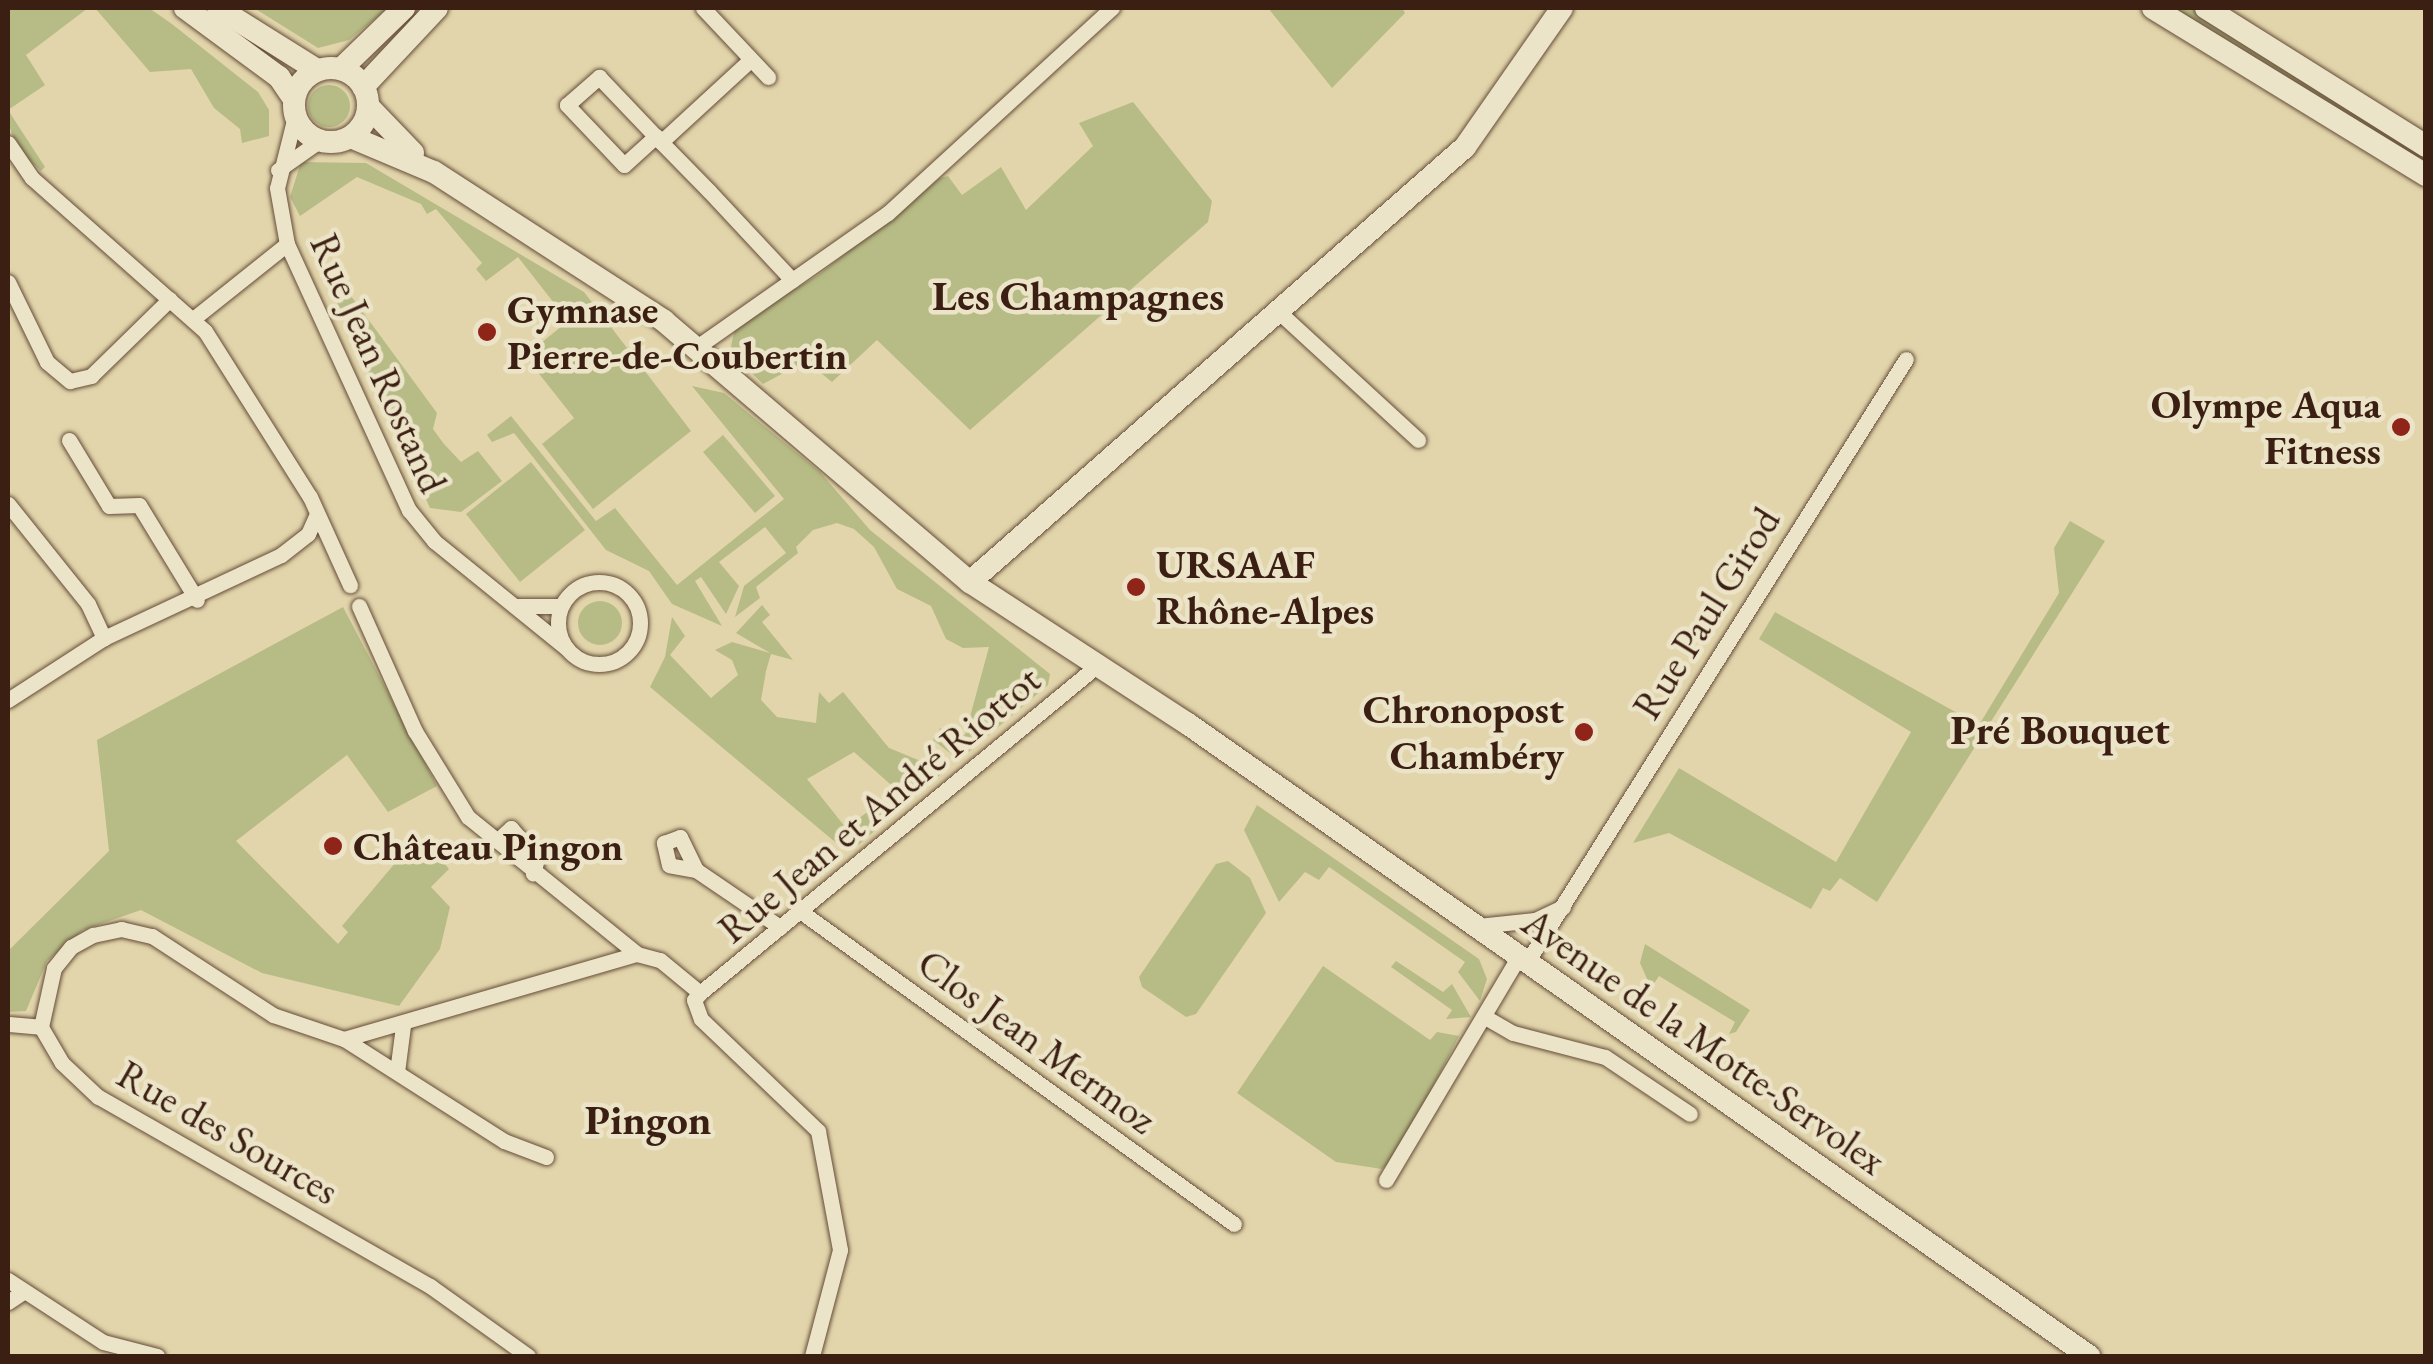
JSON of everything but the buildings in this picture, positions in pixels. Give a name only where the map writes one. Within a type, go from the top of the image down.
[{"type":"main road","points":[[185,8],[280,77],[294,108],[319,141],[351,136],[434,172],[697,346],[970,582],[1099,664]]},
{"type":"main road","points":[[218,8],[317,70],[341,69],[404,8]]},
{"type":"main road","points":[[351,136],[366,96],[437,8]]},
{"type":"main road","points":[[970,582],[1465,147],[1562,8]]},
{"type":"main road","points":[[2153,8],[2426,175]]},
{"type":"main road","points":[[2206,8],[2426,146]]},
{"type":"main road","points":[[341,69],[434,172]]},
{"type":"main road","points":[[294,108],[317,70]]},
{"type":"main road","name":"Avenue de la Motte-Servolex","points":[[1099,664],[2089,1356]]},
{"type":"street","points":[[703,8],[768,77]]},
{"type":"street","points":[[697,346],[888,213],[1112,8]]},
{"type":"street","points":[[749,61],[659,139],[624,164],[567,105],[599,77],[659,139],[792,280]]},
{"type":"street","name":"Rue Jean Rostand","points":[[294,108],[278,170],[278,205],[287,244],[414,519],[507,602],[590,663],[615,661],[634,643],[640,618],[628,594],[605,582],[579,587],[561,606]]},
{"type":"street","points":[[278,170],[319,141]]},
{"type":"street","points":[[8,144],[32,178],[193,319],[310,497],[350,585]]},
{"type":"street","points":[[193,319],[287,244]]},
{"type":"street","points":[[8,282],[47,362],[70,380],[91,376],[170,299]]},
{"type":"street","points":[[1278,312],[1418,440]]},
{"type":"street","name":"Rue Paul Girod","points":[[1386,1180],[1485,1016],[1566,905],[1906,358]]},
{"type":"street","points":[[69,440],[109,506],[139,505],[196,600]]},
{"type":"street","points":[[8,504],[88,604],[104,638]]},
{"type":"street","points":[[8,700],[104,638],[196,600],[281,555],[308,534],[316,516]]},
{"type":"street","points":[[507,602],[529,610],[561,606],[558,628],[566,648]]},
{"type":"street","points":[[359,606],[440,776],[468,817],[496,840],[511,828],[536,859],[533,872],[637,954],[660,960],[700,993],[694,1000],[701,1019],[807,1114],[825,1150],[840,1250],[812,1356]]},
{"type":"street","name":"Rue Jean et André Riottot","points":[[700,993],[1099,664]]},
{"type":"street","points":[[696,870],[771,914],[780,927]]},
{"type":"street","points":[[1478,926],[1535,920],[1566,905]]},
{"type":"street","name":"Clos Jean Mermoz","points":[[800,911],[1234,1224]]},
{"type":"street","points":[[8,1024],[42,1027],[54,968],[71,947],[121,929],[152,936],[273,1015],[344,1038],[504,1141],[546,1157]]},
{"type":"street","points":[[344,1038],[403,1026],[637,954]]},
{"type":"street","points":[[1485,1016],[1513,1033],[1605,1057],[1690,1114]]},
{"type":"street","points":[[397,1072],[403,1026]]},
{"type":"street","name":"Rue des Sources","points":[[42,1027],[62,1063],[114,1109],[430,1286],[528,1356]]},
{"type":"street","points":[[8,1280],[103,1342],[157,1356]]},
{"type":"street","points":[[8,1302],[23,1292]]},
{"type":"green space","points":[[8,8],[88,8],[26,55],[45,85],[8,110]]},
{"type":"green space","points":[[95,8],[149,8],[172,24],[258,92],[269,110],[269,136],[242,143],[240,129],[214,108],[191,69],[150,72]]},
{"type":"green space","points":[[254,8],[388,8],[349,40],[318,48]]},
{"type":"green space","points":[[1268,8],[1402,8],[1405,13],[1332,88]]},
{"type":"green space","points":[[2162,8],[2197,8],[2425,154],[2425,171]]},
{"type":"green space","points":[[329,85],[344,91],[350,106],[344,121],[329,127],[314,121],[308,106],[314,91]]},
{"type":"green space","points":[[1133,102],[1212,201],[1208,222],[970,430],[877,340],[832,382],[806,361],[763,384],[737,359],[731,346],[736,324],[817,276],[940,178],[948,176],[962,195],[1001,167],[1026,210],[1093,146],[1079,123]]},
{"type":"green space","points":[[8,110],[45,167],[41,171],[17,149]]},
{"type":"green space","points":[[301,162],[366,163],[584,292],[691,431],[593,509],[542,444],[574,418],[525,356],[568,321],[518,257],[486,281],[476,269],[482,263],[436,209],[427,214],[421,204],[357,177],[300,216],[290,197]]},
{"type":"green space","points":[[329,266],[437,413],[433,429],[444,444],[461,462],[478,451],[502,481],[461,512],[430,508],[322,269]]},
{"type":"green space","points":[[692,386],[724,393],[820,472],[870,530],[1050,674],[1048,685],[959,760],[933,740],[940,728],[965,735],[989,647],[963,648],[946,639],[931,606],[897,589],[874,547],[854,529],[837,523],[813,530],[796,547],[798,553],[756,587],[760,598],[735,617],[744,586],[786,553],[765,527],[719,562],[739,586],[726,614],[701,577],[695,581],[722,626],[672,604],[649,571],[606,550],[514,433],[492,442],[487,435],[511,416],[596,521],[615,508],[677,585],[784,499]]},
{"type":"green space","points":[[723,435],[775,496],[755,513],[703,452]]},
{"type":"green space","points":[[531,462],[585,530],[520,582],[466,514]]},
{"type":"green space","points":[[2070,521],[2105,541],[1877,902],[1840,878],[1830,891],[1823,888],[1811,909],[1669,833],[1633,843],[1679,768],[1836,862],[1911,732],[1759,639],[1775,612],[1979,725],[2059,593],[2054,548]]},
{"type":"green space","points":[[600,601],[615,608],[622,623],[615,638],[600,645],[585,638],[578,623],[585,608]]},
{"type":"green space","points":[[762,605],[770,615],[762,622],[793,660],[771,654],[766,671],[761,700],[777,717],[816,723],[819,692],[829,703],[843,692],[889,748],[945,771],[908,800],[854,752],[807,779],[846,828],[866,813],[895,813],[856,847],[841,847],[650,687],[665,657],[672,617],[685,636],[670,655],[711,698],[738,675],[732,660],[715,650],[732,642],[770,653],[736,633]]},
{"type":"green space","points":[[343,607],[437,786],[388,812],[347,755],[236,841],[338,944],[348,932],[342,926],[407,849],[420,847],[440,858],[449,869],[431,887],[450,907],[440,949],[399,1006],[262,973],[141,910],[83,930],[47,961],[26,1011],[8,1012],[8,951],[109,851],[97,740]]},
{"type":"green space","points":[[1257,805],[1479,959],[1487,979],[1480,1001],[1458,972],[1465,962],[1329,867],[1319,880],[1305,872],[1279,902],[1244,830]]},
{"type":"green space","points":[[1228,861],[1250,878],[1266,913],[1196,1014],[1186,1017],[1142,987],[1139,977],[1216,864]]},
{"type":"green space","points":[[1645,944],[1750,1010],[1736,1032],[1729,1034],[1735,1022],[1659,976],[1653,985],[1648,981],[1640,963]]},
{"type":"green space","points":[[1396,961],[1443,992],[1452,984],[1471,1017],[1446,1019],[1452,1010],[1391,967]]},
{"type":"green space","points":[[1323,966],[1430,1040],[1437,1032],[1459,1036],[1397,1156],[1382,1169],[1336,1162],[1237,1093]]},
{"type":"place","name":"Gymnase Pierre-de-Coubertin","points":[[487,332]]},
{"type":"place","name":"Olympe Aqua Fitness","points":[[2401,427]]},
{"type":"place","name":"URSAAF Rhône-Alpes","points":[[1136,587]]},
{"type":"place","name":"Chronopost Chambéry","points":[[1584,732]]},
{"type":"place","name":"Château Pingon","points":[[333,846]]},
{"type":"district","name":"Les Champagnes","points":[[1078,296]]},
{"type":"district","name":"Pré Bouquet","points":[[2060,730]]},
{"type":"district","name":"Pingon","points":[[648,1120]]}]
